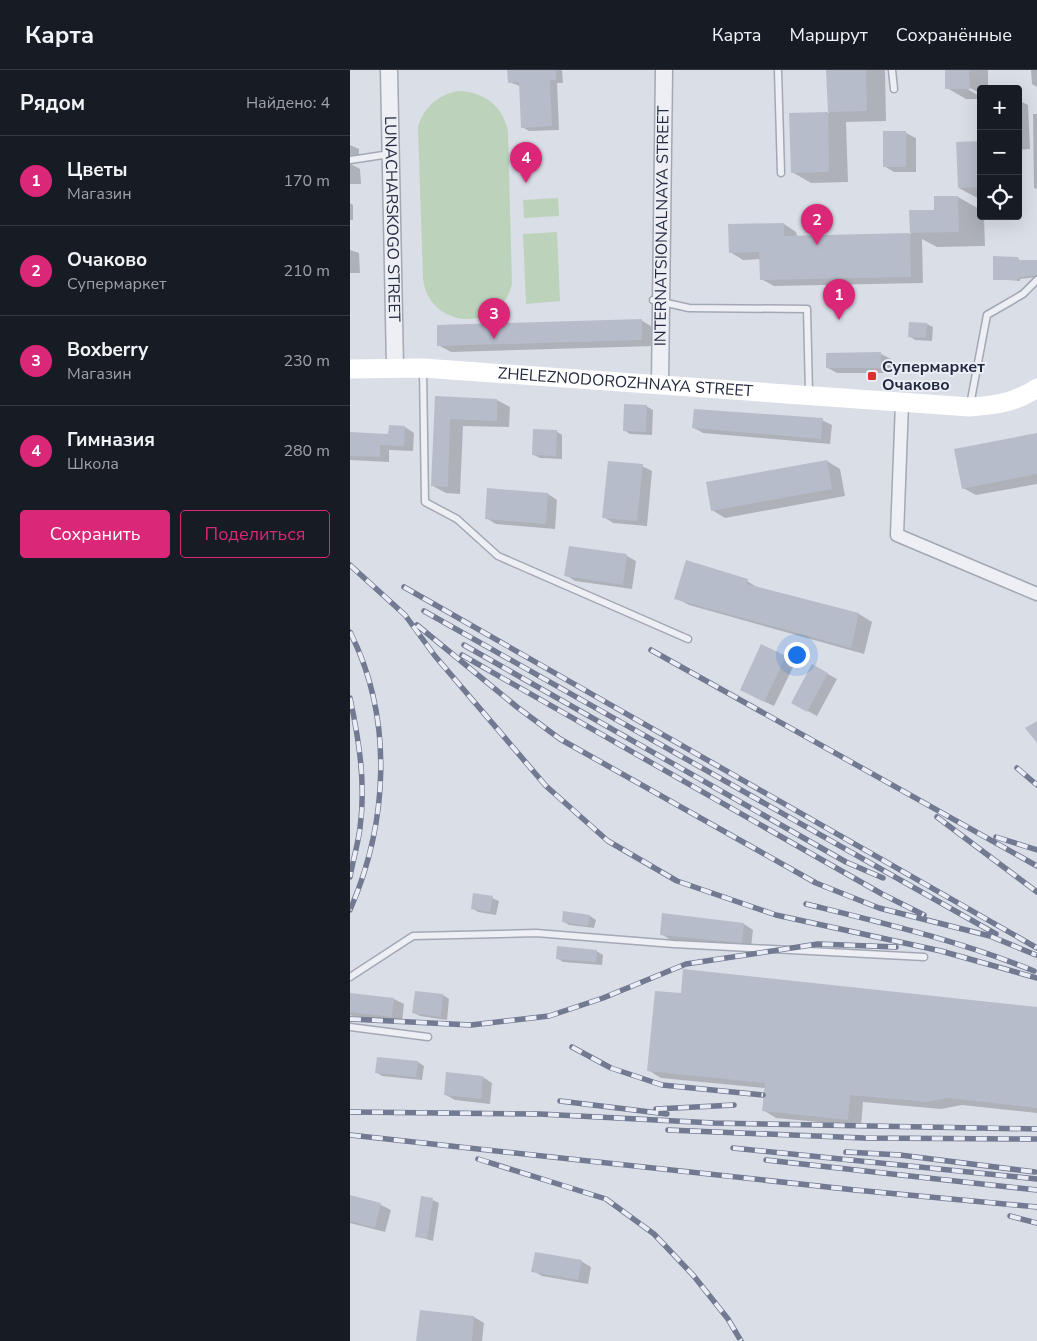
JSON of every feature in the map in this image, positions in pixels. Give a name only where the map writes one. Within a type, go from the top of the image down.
[{"type":"main road","name":"ZHELEZNODOROZHNAYA STREET","points":[[350,369],[423,368],[970,407],[1003,405],[1021,398],[1037,388]]},
{"type":"street","name":"LUNACHARSKOGO STREET","points":[[389,70],[396,367]]},
{"type":"street","name":"INTERNATSIONALNAYA STREET","points":[[654,70],[657,300]]},
{"type":"street","name":"INTERNATSIONALNAYA STREET","points":[[656,384],[664,70]]},
{"type":"street","points":[[902,403],[897,536],[1037,594]]},
{"type":"lane","points":[[778,70],[780,173]]},
{"type":"lane","points":[[892,70],[894,89]]},
{"type":"lane","points":[[350,160],[390,154]]},
{"type":"lane","points":[[970,407],[987,315],[1022,294],[1037,280]]},
{"type":"lane","points":[[657,300],[689,308],[807,309],[810,397]]},
{"type":"lane","points":[[423,368],[425,502],[457,518],[498,556],[688,639]]},
{"type":"lane","points":[[350,977],[413,936],[536,933],[674,944],[924,957]]},
{"type":"lane","points":[[350,1027],[428,1036]]},
{"type":"green space","points":[[458,91],[476,94],[491,102],[502,115],[508,132],[512,284],[505,300],[494,311],[480,318],[465,319],[451,316],[438,308],[428,296],[423,279],[418,127],[424,114],[433,103],[444,96]]},
{"type":"green space","points":[[558,198],[559,216],[524,218],[523,200]]},
{"type":"green space","points":[[557,232],[560,301],[526,304],[523,234]]},
{"type":"building","points":[[507,70],[556,70],[556,80],[550,80],[552,126],[521,128],[519,82],[508,83]]},
{"type":"building","points":[[826,70],[866,70],[867,111],[828,112]]},
{"type":"building","points":[[945,70],[969,70],[970,89],[945,89]]},
{"type":"building","points":[[828,112],[829,172],[791,173],[789,113]]},
{"type":"building","points":[[883,131],[906,131],[906,167],[883,167]]},
{"type":"building","points":[[977,141],[977,187],[958,188],[956,142]]},
{"type":"building","points":[[934,196],[958,196],[959,232],[910,233],[909,210],[934,210]]},
{"type":"building","points":[[784,223],[784,236],[910,233],[911,277],[760,280],[759,252],[729,253],[728,224]]},
{"type":"building","points":[[993,256],[1018,257],[1018,260],[1037,260],[1037,275],[1018,278],[1018,280],[993,280]]},
{"type":"building","points":[[642,319],[642,340],[437,346],[437,325]]},
{"type":"building","points":[[909,322],[927,323],[926,338],[908,337]]},
{"type":"building","points":[[881,352],[881,368],[826,368],[826,353]]},
{"type":"building","points":[[435,396],[497,399],[497,421],[450,419],[448,487],[431,486]]},
{"type":"building","points":[[624,404],[647,405],[646,432],[623,431]]},
{"type":"building","points":[[694,409],[823,418],[821,439],[692,428]]},
{"type":"building","points":[[389,425],[405,426],[404,446],[380,445],[380,457],[350,456],[350,432],[388,434]]},
{"type":"building","points":[[533,429],[557,430],[556,456],[532,455]]},
{"type":"building","points":[[1037,433],[1037,474],[962,489],[954,449]]},
{"type":"building","points":[[827,460],[832,489],[711,511],[706,482]]},
{"type":"building","points":[[608,461],[643,464],[637,521],[602,518]]},
{"type":"building","points":[[487,488],[548,493],[546,524],[485,519]]},
{"type":"building","points":[[569,546],[627,554],[623,585],[564,576]]},
{"type":"building","points":[[686,560],[748,579],[747,584],[859,613],[851,648],[674,599]]},
{"type":"building","points":[[761,644],[786,656],[764,702],[740,690]]},
{"type":"building","points":[[812,664],[828,673],[807,712],[791,703]]},
{"type":"building","points":[[1037,721],[1037,743],[1025,728]]},
{"type":"building","points":[[473,893],[493,896],[490,912],[471,909]]},
{"type":"building","points":[[563,911],[590,915],[588,926],[562,922]]},
{"type":"building","points":[[662,913],[744,923],[742,943],[660,935]]},
{"type":"building","points":[[557,946],[597,950],[596,962],[556,959]]},
{"type":"building","points":[[683,969],[1037,1007],[1037,1108],[948,1098],[927,1102],[850,1095],[848,1120],[762,1111],[765,1083],[647,1071],[655,991],[681,993]]},
{"type":"building","points":[[415,991],[443,994],[441,1017],[412,1013]]},
{"type":"building","points":[[350,993],[394,998],[392,1017],[350,1012]]},
{"type":"building","points":[[377,1057],[418,1061],[416,1077],[375,1073]]},
{"type":"building","points":[[446,1072],[483,1076],[481,1099],[444,1095]]},
{"type":"building","points":[[350,1195],[381,1203],[375,1228],[350,1221]]},
{"type":"building","points":[[421,1196],[433,1198],[427,1239],[415,1237]]},
{"type":"building","points":[[535,1252],[582,1260],[578,1280],[531,1272]]},
{"type":"building","points":[[420,1310],[474,1316],[472,1341],[416,1341]]},
{"type":"railway","points":[[350,565],[405,615],[435,656],[546,786],[608,841],[677,881],[776,915],[941,951],[1037,978]]},
{"type":"railway","points":[[404,587],[1037,948]]},
{"type":"railway","points":[[424,611],[996,934]]},
{"type":"railway","points":[[417,625],[517,707],[560,739],[816,883],[879,908],[990,936],[1036,955]]},
{"type":"railway","points":[[350,632],[364,665],[374,700],[379,735],[381,771],[378,807],[372,842],[363,877],[350,910]]},
{"type":"railway","points":[[464,645],[846,862],[883,878]]},
{"type":"railway","points":[[651,650],[1037,866]]},
{"type":"railway","points":[[462,655],[882,894],[924,915]]},
{"type":"railway","points":[[350,698],[359,746],[362,779],[362,812],[350,877]]},
{"type":"railway","points":[[1017,768],[1037,785]]},
{"type":"railway","points":[[937,817],[1037,892]]},
{"type":"railway","points":[[996,837],[1037,850]]},
{"type":"railway","points":[[806,904],[950,942],[1034,971]]},
{"type":"railway","points":[[350,1019],[471,1025],[549,1016],[603,998],[686,964],[818,944],[896,947]]},
{"type":"railway","points":[[572,1047],[611,1068],[662,1085],[763,1095]]},
{"type":"railway","points":[[560,1101],[667,1114]]},
{"type":"railway","points":[[656,1109],[734,1105]]},
{"type":"railway","points":[[350,1112],[540,1114],[714,1123],[1037,1129]]},
{"type":"railway","points":[[668,1130],[864,1138],[1037,1139]]},
{"type":"railway","points":[[350,1135],[855,1190],[1037,1207]]},
{"type":"railway","points":[[733,1148],[1037,1179]]},
{"type":"railway","points":[[846,1152],[900,1155],[1035,1172]]},
{"type":"railway","points":[[478,1159],[606,1199],[654,1234],[693,1275],[728,1319],[741,1341]]},
{"type":"railway","points":[[766,1160],[1037,1190]]},
{"type":"railway","points":[[1010,1216],[1037,1223]]},
{"type":"place","name":"Гимназия","points":[[526,183]]},
{"type":"place","name":"Очаково","points":[[817,245]]},
{"type":"place","name":"Цветы","points":[[839,320]]},
{"type":"place","name":"Boxberry","points":[[494,339]]},
{"type":"place","name":"Супермаркет Очаково","points":[[872,376]]}]
